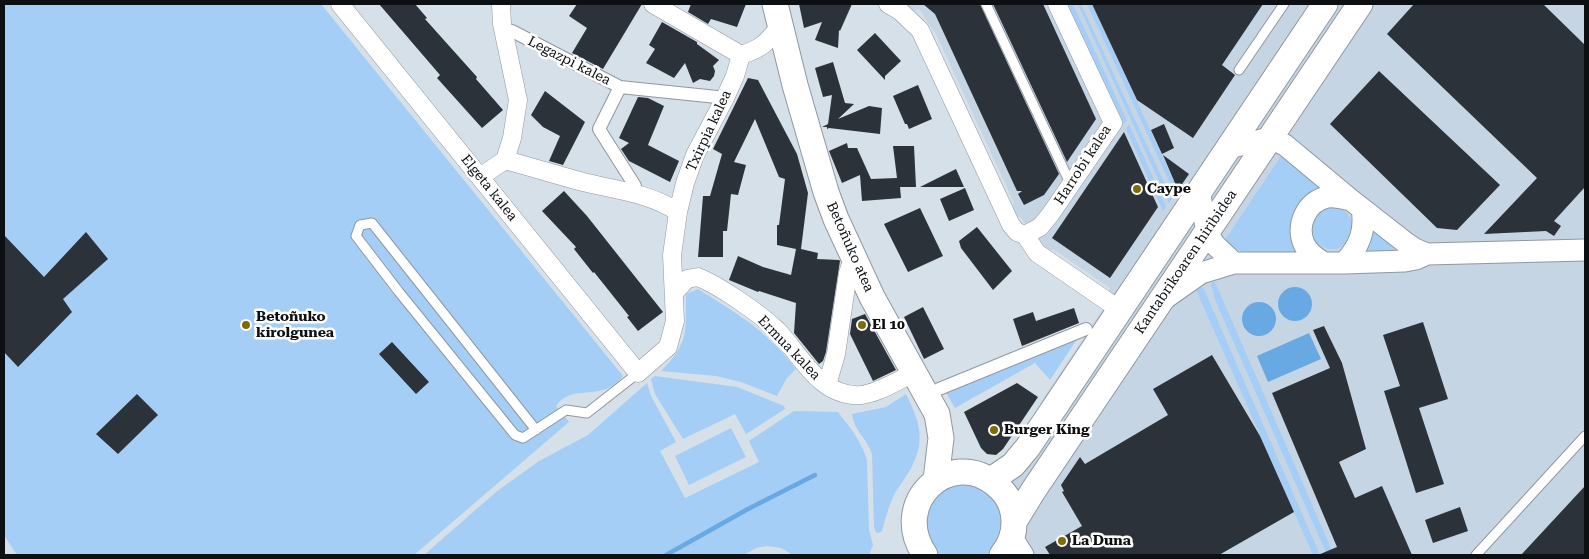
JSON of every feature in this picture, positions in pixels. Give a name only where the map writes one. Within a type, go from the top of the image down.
[{"type":"main road","name":"Kantabrikoaren hiribidea","points":[[991,480],[1020,458],[1325,4]]},
{"type":"main road","name":"Kantabrikoaren hiribidea","points":[[1013,543],[1033,491],[1360,4]]},
{"type":"main road","name":"Betoñuko atea","points":[[778,14],[790,65],[826,192],[853,258],[872,297],[937,414],[941,429],[941,454],[936,480]]},
{"type":"main road","points":[[918,552],[913,527],[915,509],[923,492],[936,480],[949,474],[964,472],[978,474],[991,480],[1001,488],[1008,498],[1013,510],[1013,543]]},
{"type":"street","name":"Elgeta kalea","points":[[340,4],[638,373]]},
{"type":"street","points":[[480,177],[505,160],[512,138],[518,100],[502,24],[501,4]]},
{"type":"street","points":[[653,4],[741,55],[759,49],[768,42],[778,14]]},
{"type":"street","points":[[888,4],[900,11],[920,30],[1005,214],[1017,232],[1026,235],[1037,253],[1120,310]]},
{"type":"street","name":"Harrobi kalea","points":[[1026,235],[1040,227],[1050,215],[1113,124],[1057,4]]},
{"type":"street","name":"Legazpi kalea","points":[[512,31],[620,86],[717,97]]},
{"type":"street","points":[[759,49],[780,57],[790,65]]},
{"type":"street","name":"Txirpia kalea","points":[[638,373],[668,347],[674,321],[672,254],[678,212],[685,183],[695,155],[735,76],[741,55]]},
{"type":"street","points":[[620,86],[599,129],[635,186]]},
{"type":"street","points":[[1228,148],[1270,138],[1285,145],[1356,204],[1415,249],[1428,254]]},
{"type":"street","points":[[505,160],[584,182],[649,197],[664,203],[678,212]]},
{"type":"street","points":[[1199,191],[1208,232],[1214,244],[1234,263]]},
{"type":"street","points":[[1326,197],[1356,204],[1364,221],[1360,243],[1353,254],[1334,263],[1314,257],[1304,244],[1301,232],[1304,216],[1314,203],[1326,197]]},
{"type":"street","points":[[1157,304],[1201,273],[1234,263],[1334,263],[1416,259],[1428,254],[1585,250]]},
{"type":"street","name":"Ermua kalea","points":[[672,254],[682,266],[717,287],[766,321],[792,347],[813,374],[826,385],[842,393],[861,395],[870,393],[914,373]]},
{"type":"street","points":[[826,385],[836,354],[848,273],[853,258]]},
{"type":"street","points":[[674,293],[687,279],[698,277]]},
{"type":"street","points":[[939,389],[1086,329]]},
{"type":"lane","points":[[986,4],[1071,185]]},
{"type":"lane","points":[[1239,70],[1284,4]]},
{"type":"lane","points":[[536,430],[372,223],[360,225],[356,236],[515,435],[524,438],[536,430],[566,410],[586,413],[638,373]]},
{"type":"lane","points":[[1476,555],[1585,436]]},
{"type":"shaded area","name":"Betoñuko kirolgunea","points":[[4,4],[321,4],[623,376],[606,389],[578,393],[563,399],[556,406],[569,422],[414,555],[17,555],[4,535]]},
{"type":"shaded area","points":[[905,4],[1585,4],[1585,555],[937,555],[1012,456],[1041,412],[1040,403],[1112,295],[1108,292],[1110,288],[1053,249],[1048,252],[1041,246],[1040,242],[1020,217],[1016,216],[1011,209],[1014,203],[936,34],[919,9],[913,11]]},
{"type":"shaded area","points":[[1068,4],[1073,4],[1127,120],[1124,124]]},
{"type":"shaded area","points":[[1078,4],[1081,4],[1172,199],[1169,203]]},
{"type":"shaded area","points":[[1087,4],[1092,4],[1178,190],[1175,194]]},
{"type":"shaded area","points":[[1129,124],[1166,206],[1163,211],[1126,129]]},
{"type":"shaded area","points":[[1281,156],[1287,158],[1323,186],[1301,253],[1249,255],[1231,247],[1225,240]]},
{"type":"shaded area","points":[[1336,207],[1344,210],[1350,216],[1353,228],[1350,240],[1344,246],[1328,249],[1320,246],[1314,240],[1311,224],[1314,216],[1320,210]]},
{"type":"shaded area","points":[[1372,228],[1397,249],[1397,251],[1363,255]]},
{"type":"shaded area","points":[[1212,282],[1215,282],[1334,555],[1327,555],[1216,302],[1211,285]]},
{"type":"shaded area","points":[[1203,287],[1320,555],[1313,555],[1196,290]]},
{"type":"shaded area","points":[[1295,287],[1307,292],[1312,304],[1307,316],[1295,321],[1283,316],[1278,304],[1283,292]]},
{"type":"shaded area","points":[[698,289],[764,334],[796,369],[787,378],[777,396],[741,382],[716,376],[661,371],[677,352],[684,336],[686,294]]},
{"type":"shaded area","points":[[1259,302],[1271,307],[1276,319],[1271,331],[1259,336],[1247,331],[1242,319],[1247,307]]},
{"type":"shaded area","points":[[1309,333],[1321,359],[1268,382],[1257,356]]},
{"type":"shaded area","points":[[1079,336],[1050,380],[1035,363],[955,408],[945,391]]},
{"type":"shaded area","points":[[655,376],[737,387],[784,406],[785,409],[746,434],[735,414],[683,439],[655,394],[651,379]]},
{"type":"shaded area","points":[[647,383],[651,396],[676,442],[660,451],[685,498],[759,462],[749,441],[794,411],[838,412],[854,433],[867,460],[869,529],[873,545],[869,555],[793,555],[781,548],[767,546],[756,548],[744,555],[424,555],[496,492],[539,461],[588,435]]},
{"type":"shaded area","points":[[906,394],[917,420],[920,437],[919,445],[917,455],[893,497],[882,531],[879,533],[876,532],[874,527],[872,454],[855,425],[852,414],[886,407]]},
{"type":"shaded area","points":[[731,428],[746,457],[689,485],[675,456]]},
{"type":"shaded area","points":[[972,483],[995,496],[1005,520],[997,546],[987,555],[942,555],[928,540],[926,531],[928,511],[932,501],[946,487],[955,484]]},
{"type":"building","points":[[379,4],[415,4],[427,18],[425,19],[477,77],[476,79],[503,110],[482,128],[437,78],[440,75]]},
{"type":"building","points":[[577,4],[642,4],[603,69],[572,53],[587,28],[569,16]]},
{"type":"building","points":[[691,4],[746,4],[737,27],[711,19],[708,24],[688,12]]},
{"type":"building","points":[[799,4],[852,4],[839,30],[838,48],[815,40],[822,22],[804,28]]},
{"type":"building","points":[[923,4],[980,4],[1059,174],[1044,195],[1024,205],[1018,194],[1022,191],[1017,191],[935,14]]},
{"type":"building","points":[[993,4],[1043,4],[1096,119],[1067,162]]},
{"type":"building","points":[[1092,4],[1263,4],[1222,65],[1235,75],[1193,138],[1137,100]]},
{"type":"building","points":[[1414,4],[1543,4],[1585,45],[1585,187],[1554,221],[1561,226],[1554,236],[1546,231],[1484,234],[1537,178],[1387,34]]},
{"type":"building","points":[[662,22],[697,42],[697,44],[719,60],[713,66],[714,76],[710,81],[700,79],[693,83],[685,63],[674,78],[646,63],[655,49],[649,45]]},
{"type":"building","points":[[875,33],[901,61],[885,76],[885,80],[857,50]]},
{"type":"building","points":[[833,62],[845,103],[854,104],[838,119],[869,106],[882,108],[880,134],[822,127],[828,124],[832,95],[823,97],[815,68]]},
{"type":"building","points":[[1379,71],[1500,185],[1457,230],[1437,228],[1330,124]]},
{"type":"building","points":[[748,78],[758,80],[797,154],[808,193],[801,249],[818,253],[817,259],[840,261],[826,352],[823,361],[819,364],[794,333],[796,303],[758,292],[729,280],[738,256],[763,267],[791,275],[796,249],[777,245],[777,225],[779,225],[785,179],[779,177],[755,119],[734,162],[746,165],[738,195],[731,194],[727,231],[723,231],[723,257],[698,257],[703,196],[710,196],[722,154],[713,149]]},
{"type":"building","points":[[918,85],[932,119],[909,129],[893,96]]},
{"type":"building","points":[[545,91],[585,122],[563,165],[549,161],[560,136],[543,127],[531,115]]},
{"type":"building","points":[[638,97],[648,98],[664,106],[648,145],[679,161],[670,182],[629,161],[621,149],[629,143],[619,138]]},
{"type":"building","points":[[1164,124],[1174,148],[1162,154],[1151,130]]},
{"type":"building","points":[[1124,132],[1158,207],[1110,278],[1052,238]]},
{"type":"building","points":[[847,143],[848,148],[857,148],[871,179],[897,178],[893,146],[914,146],[916,187],[900,187],[901,198],[862,201],[860,175],[842,183],[829,151]]},
{"type":"building","points":[[1163,155],[1189,174],[1178,190]]},
{"type":"building","points":[[956,169],[964,187],[920,187]]},
{"type":"building","points":[[965,188],[974,210],[949,221],[940,199]]},
{"type":"building","points":[[564,191],[587,216],[663,312],[638,331],[627,317],[629,316],[574,249],[576,247],[542,211]]},
{"type":"building","points":[[920,208],[943,256],[908,272],[884,224]]},
{"type":"building","points":[[977,227],[1012,271],[993,290],[961,248],[959,241]]},
{"type":"building","points":[[86,232],[108,259],[63,299],[72,312],[18,367],[4,352],[4,235],[44,277]]},
{"type":"building","points":[[923,307],[944,349],[924,359],[904,317]]},
{"type":"building","points":[[1074,308],[1079,323],[1022,346],[1013,319],[1033,312],[1036,321]]},
{"type":"building","points":[[865,314],[896,370],[873,381],[850,334],[852,319]]},
{"type":"building","points":[[1423,322],[1448,399],[1419,408],[1444,484],[1416,493],[1384,391],[1400,386],[1383,335]]},
{"type":"building","points":[[1324,326],[1342,363],[1366,449],[1339,462],[1355,498],[1382,486],[1412,555],[1318,555],[1337,547],[1272,393],[1330,368],[1313,330]]},
{"type":"building","points":[[392,342],[429,382],[416,394],[379,354]]},
{"type":"building","points":[[1212,355],[1260,436],[1294,512],[1219,555],[1050,555],[1045,547],[1082,526],[1062,492],[1064,491],[1061,485],[1080,457],[1085,464],[1168,415],[1153,389]]},
{"type":"building","name":"Burger King","points":[[1017,383],[1038,397],[1003,449],[996,455],[987,454],[981,448],[964,412]]},
{"type":"building","points":[[137,394],[158,415],[118,454],[96,434]]},
{"type":"building","points":[[1585,486],[1585,555],[1521,555]]},
{"type":"building","points":[[1460,507],[1468,531],[1433,543],[1425,520]]},
{"type":"waterway","points":[[666,555],[748,509],[815,475]]},
{"type":"place","name":"Caype","points":[[1137,189]]},
{"type":"place","name":"Betoñuko kirolgunea","points":[[246,325]]},
{"type":"place","name":"El 10","points":[[862,325]]},
{"type":"place","name":"Burger King","points":[[994,430]]},
{"type":"place","name":"La Duna","points":[[1062,541]]}]
